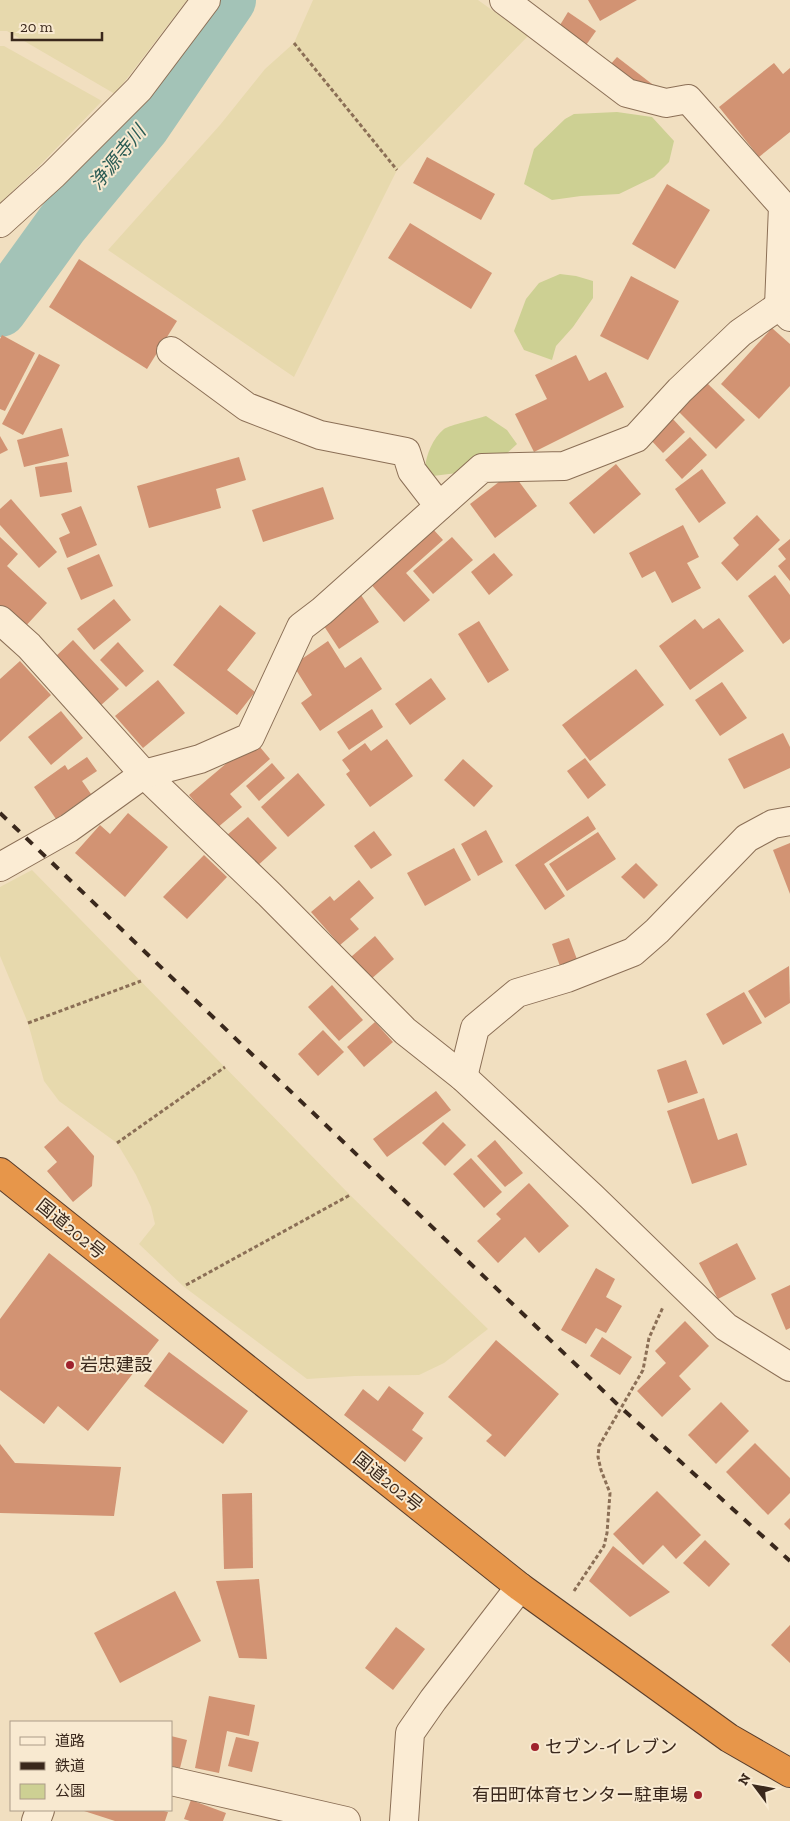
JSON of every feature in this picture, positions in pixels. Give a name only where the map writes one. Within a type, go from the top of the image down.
[{"type":"highway","name":"国道202号","points":[[0,1172],[520,1587],[729,1738],[790,1773]]},
{"type":"street","points":[[0,222],[53,175],[139,89],[206,0]]},
{"type":"street","points":[[0,867],[69,828],[144,774],[200,759],[250,737],[301,627],[322,611],[482,468],[564,466],[636,438],[680,390],[740,333],[784,312],[783,206],[688,99],[666,103],[627,93],[504,0]]},
{"type":"street","points":[[171,351],[247,407],[320,435],[406,452],[412,471],[439,506]]},
{"type":"street","points":[[0,620],[28,646],[144,774],[405,1031],[463,1077],[592,1197],[726,1327],[790,1367]]},
{"type":"street","points":[[463,1077],[475,1028],[517,993],[567,978],[633,952],[747,838],[773,824],[790,821]]},
{"type":"street","points":[[404,1821],[410,1733],[432,1700],[520,1587]]},
{"type":"street","points":[[172,1781],[346,1821]]},
{"type":"path","points":[[294,43],[397,170]]},
{"type":"path","points":[[28,1023],[141,981]]},
{"type":"path","points":[[117,1143],[225,1067]]},
{"type":"path","points":[[183,1286],[350,1195]]},
{"type":"path","points":[[558,1614],[604,1546],[610,1493],[598,1457],[599,1446],[643,1370],[649,1338],[665,1303],[680,1282]]},
{"type":"shaded area","points":[[0,0],[187,0],[115,94],[7,31],[0,31]]},
{"type":"shaded area","points":[[313,0],[478,0],[528,36],[397,170],[294,377],[108,250],[220,125],[265,69],[294,43]]},
{"type":"shaded area","points":[[0,46],[4,46],[102,101],[0,203]]},
{"type":"shaded area","points":[[32,870],[350,1195],[488,1329],[444,1363],[419,1375],[307,1379],[183,1286],[139,1244],[155,1224],[151,1207],[136,1175],[117,1143],[59,1101],[44,1081],[28,1023],[0,956],[0,887]]},
{"type":"green space","points":[[617,112],[652,117],[674,141],[669,162],[654,177],[619,194],[552,200],[524,184],[534,149],[565,119],[574,114]]},
{"type":"green space","points":[[560,274],[593,281],[593,298],[573,327],[556,346],[552,360],[524,350],[514,331],[526,299],[539,283]]},
{"type":"green space","points":[[486,416],[507,430],[517,444],[504,456],[457,473],[433,476],[425,468],[431,447],[444,429]]},
{"type":"building","points":[[588,0],[637,0],[600,21]]},
{"type":"building","points":[[568,12],[596,31],[584,48],[557,30]]},
{"type":"building","points":[[617,57],[652,84],[645,93],[609,66]]},
{"type":"building","points":[[774,63],[783,74],[790,68],[790,132],[759,157],[719,107]]},
{"type":"building","points":[[427,157],[495,194],[481,220],[413,183]]},
{"type":"building","points":[[667,184],[710,210],[675,269],[632,244]]},
{"type":"building","points":[[410,223],[492,273],[471,309],[388,258]]},
{"type":"building","points":[[79,259],[177,321],[147,369],[49,307]]},
{"type":"building","points":[[631,276],[679,301],[648,360],[600,336]]},
{"type":"building","points":[[772,328],[790,344],[790,386],[759,419],[721,384]]},
{"type":"building","points":[[2,335],[35,353],[5,411],[0,409],[0,339]]},
{"type":"building","points":[[39,354],[60,365],[23,435],[2,424]]},
{"type":"building","points":[[576,355],[589,381],[606,372],[624,407],[534,452],[515,414],[547,399],[535,375]]},
{"type":"building","points":[[707,383],[745,420],[716,449],[679,412]]},
{"type":"building","points":[[671,417],[685,432],[663,453],[649,438]]},
{"type":"building","points":[[62,428],[69,456],[24,467],[17,440]]},
{"type":"building","points":[[0,436],[8,450],[0,454]]},
{"type":"building","points":[[690,437],[707,455],[682,479],[665,460]]},
{"type":"building","points":[[239,457],[246,480],[216,489],[221,508],[149,528],[137,486]]},
{"type":"building","points":[[67,462],[72,492],[40,497],[35,467]]},
{"type":"building","points":[[616,464],[641,494],[594,534],[569,503]]},
{"type":"building","points":[[702,469],[726,503],[699,523],[675,489]]},
{"type":"building","points":[[512,472],[537,506],[495,538],[470,504]]},
{"type":"building","points":[[323,487],[334,519],[263,542],[252,510]]},
{"type":"building","points":[[11,499],[57,552],[39,568],[0,525],[0,509]]},
{"type":"building","points":[[81,506],[97,545],[67,558],[59,538],[70,533],[61,514]]},
{"type":"building","points":[[757,515],[780,540],[737,581],[721,563],[739,545],[733,538]]},
{"type":"building","points":[[683,525],[699,557],[687,563],[701,588],[672,603],[655,571],[642,578],[629,553]]},
{"type":"building","points":[[432,528],[443,540],[406,573],[430,600],[404,622],[369,582]]},
{"type":"building","points":[[0,537],[18,554],[7,566],[47,603],[22,630],[0,610]]},
{"type":"building","points":[[452,537],[473,560],[433,594],[413,571]]},
{"type":"building","points":[[790,539],[790,581],[778,566],[786,559],[778,549]]},
{"type":"building","points":[[494,553],[513,575],[489,595],[471,572]]},
{"type":"building","points":[[99,554],[113,586],[81,600],[67,568]]},
{"type":"building","points":[[775,575],[790,595],[790,639],[783,644],[748,596]]},
{"type":"building","points":[[361,595],[379,622],[339,649],[322,623]]},
{"type":"building","points":[[114,599],[131,620],[94,650],[77,629]]},
{"type":"building","points":[[220,605],[256,633],[227,670],[255,692],[237,715],[173,665]]},
{"type":"building","points":[[719,618],[744,651],[690,690],[659,646],[695,619],[703,629]]},
{"type":"building","points":[[479,621],[509,670],[488,683],[458,634]]},
{"type":"building","points":[[73,640],[119,689],[100,706],[54,658]]},
{"type":"building","points":[[328,641],[345,668],[361,657],[382,689],[320,731],[301,703],[312,695],[293,665]]},
{"type":"building","points":[[118,642],[144,671],[126,687],[100,660]]},
{"type":"building","points":[[20,661],[51,695],[0,742],[0,679]]},
{"type":"building","points":[[636,669],[664,705],[590,761],[562,725]]},
{"type":"building","points":[[431,678],[446,699],[410,725],[395,704]]},
{"type":"building","points":[[158,680],[185,713],[143,748],[115,716]]},
{"type":"building","points":[[722,682],[747,718],[720,736],[695,700]]},
{"type":"building","points":[[372,709],[383,727],[349,750],[337,732]]},
{"type":"building","points":[[61,711],[83,738],[51,765],[28,737]]},
{"type":"building","points":[[783,733],[790,747],[790,768],[744,789],[728,759]]},
{"type":"building","points":[[387,739],[413,776],[370,807],[346,774],[350,771],[342,760],[365,743],[371,751]]},
{"type":"building","points":[[254,740],[270,759],[230,794],[242,807],[217,828],[189,795]]},
{"type":"building","points":[[87,757],[97,771],[82,781],[91,794],[56,819],[34,787],[65,765],[68,770]]},
{"type":"building","points":[[585,758],[606,785],[588,799],[567,771]]},
{"type":"building","points":[[463,759],[493,786],[474,807],[444,780]]},
{"type":"building","points":[[272,763],[285,778],[259,801],[246,786]]},
{"type":"building","points":[[298,773],[325,805],[288,837],[261,807]]},
{"type":"building","points":[[128,813],[168,847],[125,897],[75,853],[100,825],[110,834]]},
{"type":"building","points":[[588,816],[596,829],[544,864],[565,896],[545,910],[515,865]]},
{"type":"building","points":[[248,817],[277,848],[255,868],[226,836]]},
{"type":"building","points":[[486,830],[503,862],[478,876],[461,844]]},
{"type":"building","points":[[374,831],[392,855],[371,869],[354,846]]},
{"type":"building","points":[[598,832],[616,859],[567,891],[549,864]]},
{"type":"building","points":[[790,843],[790,894],[773,850]]},
{"type":"building","points":[[454,848],[471,880],[425,906],[407,873]]},
{"type":"building","points":[[204,855],[227,877],[187,919],[163,897]]},
{"type":"building","points":[[636,863],[658,885],[644,899],[621,877]]},
{"type":"building","points":[[359,880],[374,898],[350,919],[359,929],[340,945],[311,912],[330,896],[334,901]]},
{"type":"building","points":[[375,936],[394,959],[370,980],[351,957]]},
{"type":"building","points":[[569,938],[578,962],[561,969],[552,944]]},
{"type":"building","points":[[789,966],[790,1003],[765,1018],[748,991]]},
{"type":"building","points":[[332,985],[363,1020],[339,1041],[308,1007]]},
{"type":"building","points":[[744,992],[762,1023],[723,1045],[706,1014]]},
{"type":"building","points":[[375,1022],[393,1042],[364,1067],[347,1047]]},
{"type":"building","points":[[323,1030],[344,1052],[318,1076],[298,1054]]},
{"type":"building","points":[[686,1060],[698,1093],[668,1103],[657,1070]]},
{"type":"building","points":[[436,1091],[451,1110],[387,1157],[373,1139]]},
{"type":"building","points":[[704,1098],[718,1140],[737,1133],[747,1165],[692,1184],[667,1111]]},
{"type":"building","points":[[443,1122],[466,1145],[445,1166],[422,1143]]},
{"type":"building","points":[[68,1126],[94,1156],[92,1186],[73,1202],[47,1171],[57,1162],[44,1147]]},
{"type":"building","points":[[495,1140],[523,1173],[505,1187],[477,1156]]},
{"type":"building","points":[[471,1158],[502,1192],[484,1208],[453,1174]]},
{"type":"building","points":[[529,1183],[569,1226],[539,1253],[525,1237],[498,1263],[477,1241],[501,1219],[496,1214]]},
{"type":"building","points":[[737,1243],[756,1279],[718,1299],[699,1263]]},
{"type":"building","name":"岩忠建設","points":[[49,1253],[159,1340],[88,1431],[58,1406],[44,1424],[0,1390],[0,1319]]},
{"type":"building","points":[[596,1268],[615,1279],[606,1297],[622,1306],[606,1333],[596,1328],[586,1344],[561,1330]]},
{"type":"building","points":[[790,1285],[790,1328],[786,1330],[771,1294]]},
{"type":"building","points":[[685,1321],[709,1346],[679,1376],[691,1389],[662,1417],[637,1391],[666,1363],[655,1351]]},
{"type":"building","points":[[602,1337],[632,1357],[620,1375],[590,1356]]},
{"type":"building","points":[[496,1340],[559,1394],[505,1457],[486,1441],[492,1435],[448,1397]]},
{"type":"building","points":[[169,1352],[248,1411],[223,1444],[144,1386]]},
{"type":"building","points":[[389,1386],[424,1413],[412,1430],[423,1438],[405,1462],[344,1415],[363,1389],[378,1401]]},
{"type":"building","points":[[721,1402],[749,1431],[716,1464],[688,1435]]},
{"type":"building","points":[[755,1443],[790,1478],[790,1493],[768,1515],[726,1472]]},
{"type":"building","points":[[0,1444],[15,1463],[121,1467],[114,1516],[0,1513]]},
{"type":"building","points":[[657,1491],[701,1535],[676,1559],[663,1545],[643,1565],[613,1534]]},
{"type":"building","points":[[252,1493],[253,1568],[224,1569],[222,1494]]},
{"type":"building","points":[[790,1518],[790,1530],[784,1524]]},
{"type":"building","points":[[705,1540],[730,1564],[709,1587],[683,1563]]},
{"type":"building","points":[[613,1546],[670,1592],[630,1617],[589,1581]]},
{"type":"building","points":[[259,1579],[267,1659],[239,1658],[216,1581]]},
{"type":"building","points":[[175,1591],[201,1641],[120,1683],[94,1633]]},
{"type":"building","points":[[790,1625],[790,1663],[771,1645]]},
{"type":"building","points":[[396,1627],[425,1649],[393,1690],[365,1668]]},
{"type":"building","points":[[209,1696],[255,1705],[249,1736],[227,1731],[219,1773],[195,1768]]},
{"type":"building","points":[[172,1736],[187,1740],[180,1768],[172,1766]]},
{"type":"building","points":[[236,1737],[259,1742],[252,1772],[228,1766]]},
{"type":"building","points":[[191,1800],[226,1813],[223,1821],[190,1821],[184,1819]]},
{"type":"building","points":[[84,1811],[168,1812],[165,1821],[115,1821]]},
{"type":"waterway","name":"浄源寺川","points":[[0,310],[62,224],[143,126],[229,0]]},
{"type":"railway","points":[[0,813],[616,1403],[790,1561]]},
{"type":"place","name":"岩忠建設","points":[[70,1365]]},
{"type":"place","name":"セブン-イレブン","points":[[535,1747]]},
{"type":"place","name":"有田町体育センター駐車場","points":[[698,1795]]}]
